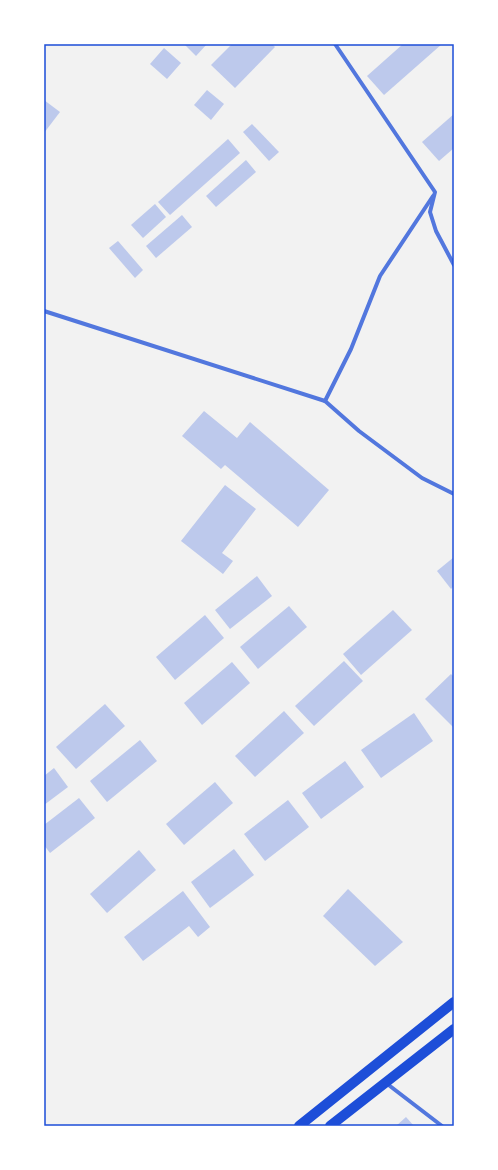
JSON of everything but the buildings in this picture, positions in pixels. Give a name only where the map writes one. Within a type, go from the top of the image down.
[{"type":"main road","points":[[299,1126],[454,1002]]},
{"type":"main road","points":[[330,1126],[454,1029]]},
{"type":"street","points":[[335,44],[435,192],[430,212],[436,232],[454,265]]},
{"type":"street","points":[[325,401],[351,349],[380,276],[435,192]]},
{"type":"street","points":[[44,311],[325,401],[359,431],[422,478],[454,494]]},
{"type":"street","points":[[386,1083],[442,1126]]}]
